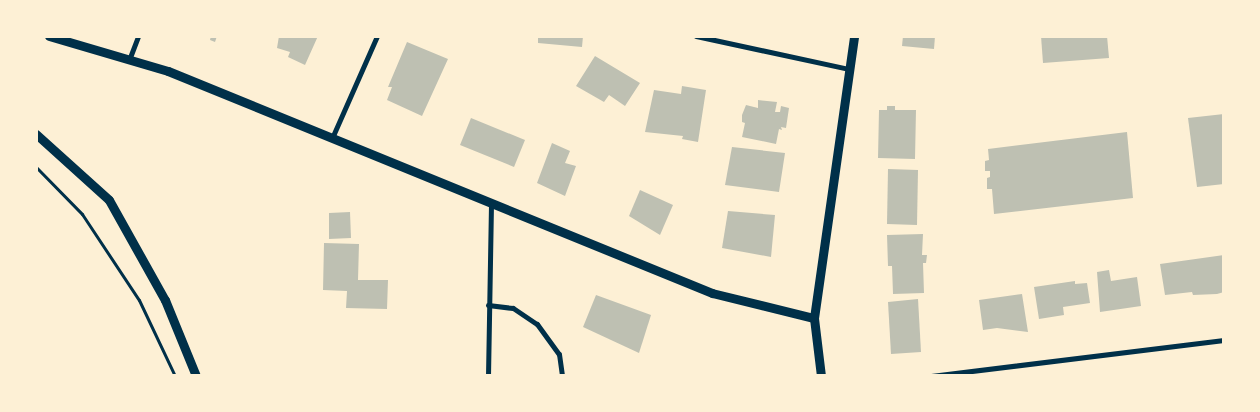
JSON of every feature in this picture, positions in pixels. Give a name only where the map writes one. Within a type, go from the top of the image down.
[{"type":"street","points":[[49,36],[168,71],[712,293],[814,318]]},
{"type":"street","points":[[129,60],[138,36]]},
{"type":"street","points":[[332,138],[377,36]]},
{"type":"street","points":[[696,36],[849,69]]},
{"type":"street","points":[[821,376],[814,318],[854,36]]},
{"type":"street","points":[[36,134],[109,200],[165,300],[196,376]]},
{"type":"street","points":[[488,376],[491,203]]},
{"type":"street","points":[[488,305],[513,308],[537,324],[558,354],[562,376]]},
{"type":"street","points":[[931,376],[1224,340]]},
{"type":"path","points":[[36,167],[82,214],[139,300],[175,376]]},
{"type":"building","points":[[211,36],[217,36],[215,42],[210,40]]},
{"type":"building","points":[[279,36],[318,36],[305,65],[288,57],[290,52],[277,48]]},
{"type":"building","points":[[538,36],[583,36],[582,47],[538,43]]},
{"type":"building","points":[[903,36],[935,36],[934,49],[902,46]]},
{"type":"building","points":[[1041,36],[1107,36],[1109,58],[1043,63]]},
{"type":"building","points":[[407,42],[448,59],[422,116],[387,100],[392,87],[388,87]]},
{"type":"building","points":[[595,56],[640,83],[625,106],[609,95],[604,102],[576,86]]},
{"type":"building","points":[[682,86],[706,90],[698,142],[682,139],[683,136],[645,132],[654,90],[681,94]]},
{"type":"building","points":[[758,100],[777,102],[775,112],[780,112],[781,106],[789,108],[786,128],[781,127],[782,130],[779,129],[776,144],[742,137],[745,123],[742,122],[742,115],[746,105],[758,108]]},
{"type":"building","points":[[887,106],[895,106],[895,110],[916,110],[915,159],[878,158],[879,110],[887,110]]},
{"type":"building","points":[[1224,114],[1224,184],[1197,187],[1188,118]]},
{"type":"building","points":[[471,118],[525,140],[514,167],[460,145]]},
{"type":"building","points":[[1127,132],[1133,198],[994,214],[992,189],[987,189],[987,178],[990,177],[990,171],[985,171],[985,161],[989,160],[988,149]]},
{"type":"building","points":[[552,143],[570,151],[565,163],[576,166],[565,196],[537,183]]},
{"type":"building","points":[[732,147],[785,153],[779,192],[725,185]]},
{"type":"building","points":[[888,169],[918,170],[917,225],[887,224]]},
{"type":"building","points":[[640,190],[673,205],[660,235],[629,216]]},
{"type":"building","points":[[728,211],[775,215],[771,257],[722,248]]},
{"type":"building","points":[[350,212],[351,238],[329,239],[329,213]]},
{"type":"building","points":[[923,234],[922,255],[927,255],[926,263],[923,263],[924,293],[893,294],[892,266],[888,266],[887,235]]},
{"type":"building","points":[[324,243],[359,244],[358,280],[388,280],[387,309],[346,308],[347,291],[323,290]]},
{"type":"building","points":[[1224,255],[1224,292],[1217,294],[1193,295],[1192,292],[1165,295],[1160,264]]},
{"type":"building","points":[[1109,270],[1111,281],[1137,277],[1141,306],[1100,312],[1097,272]]},
{"type":"building","points":[[1075,281],[1075,284],[1087,283],[1090,303],[1063,307],[1064,315],[1039,319],[1034,287]]},
{"type":"building","points":[[1022,294],[1028,332],[997,328],[983,330],[979,300]]},
{"type":"building","points":[[596,295],[651,315],[639,353],[583,327]]},
{"type":"building","points":[[918,299],[921,352],[891,354],[888,302]]}]
